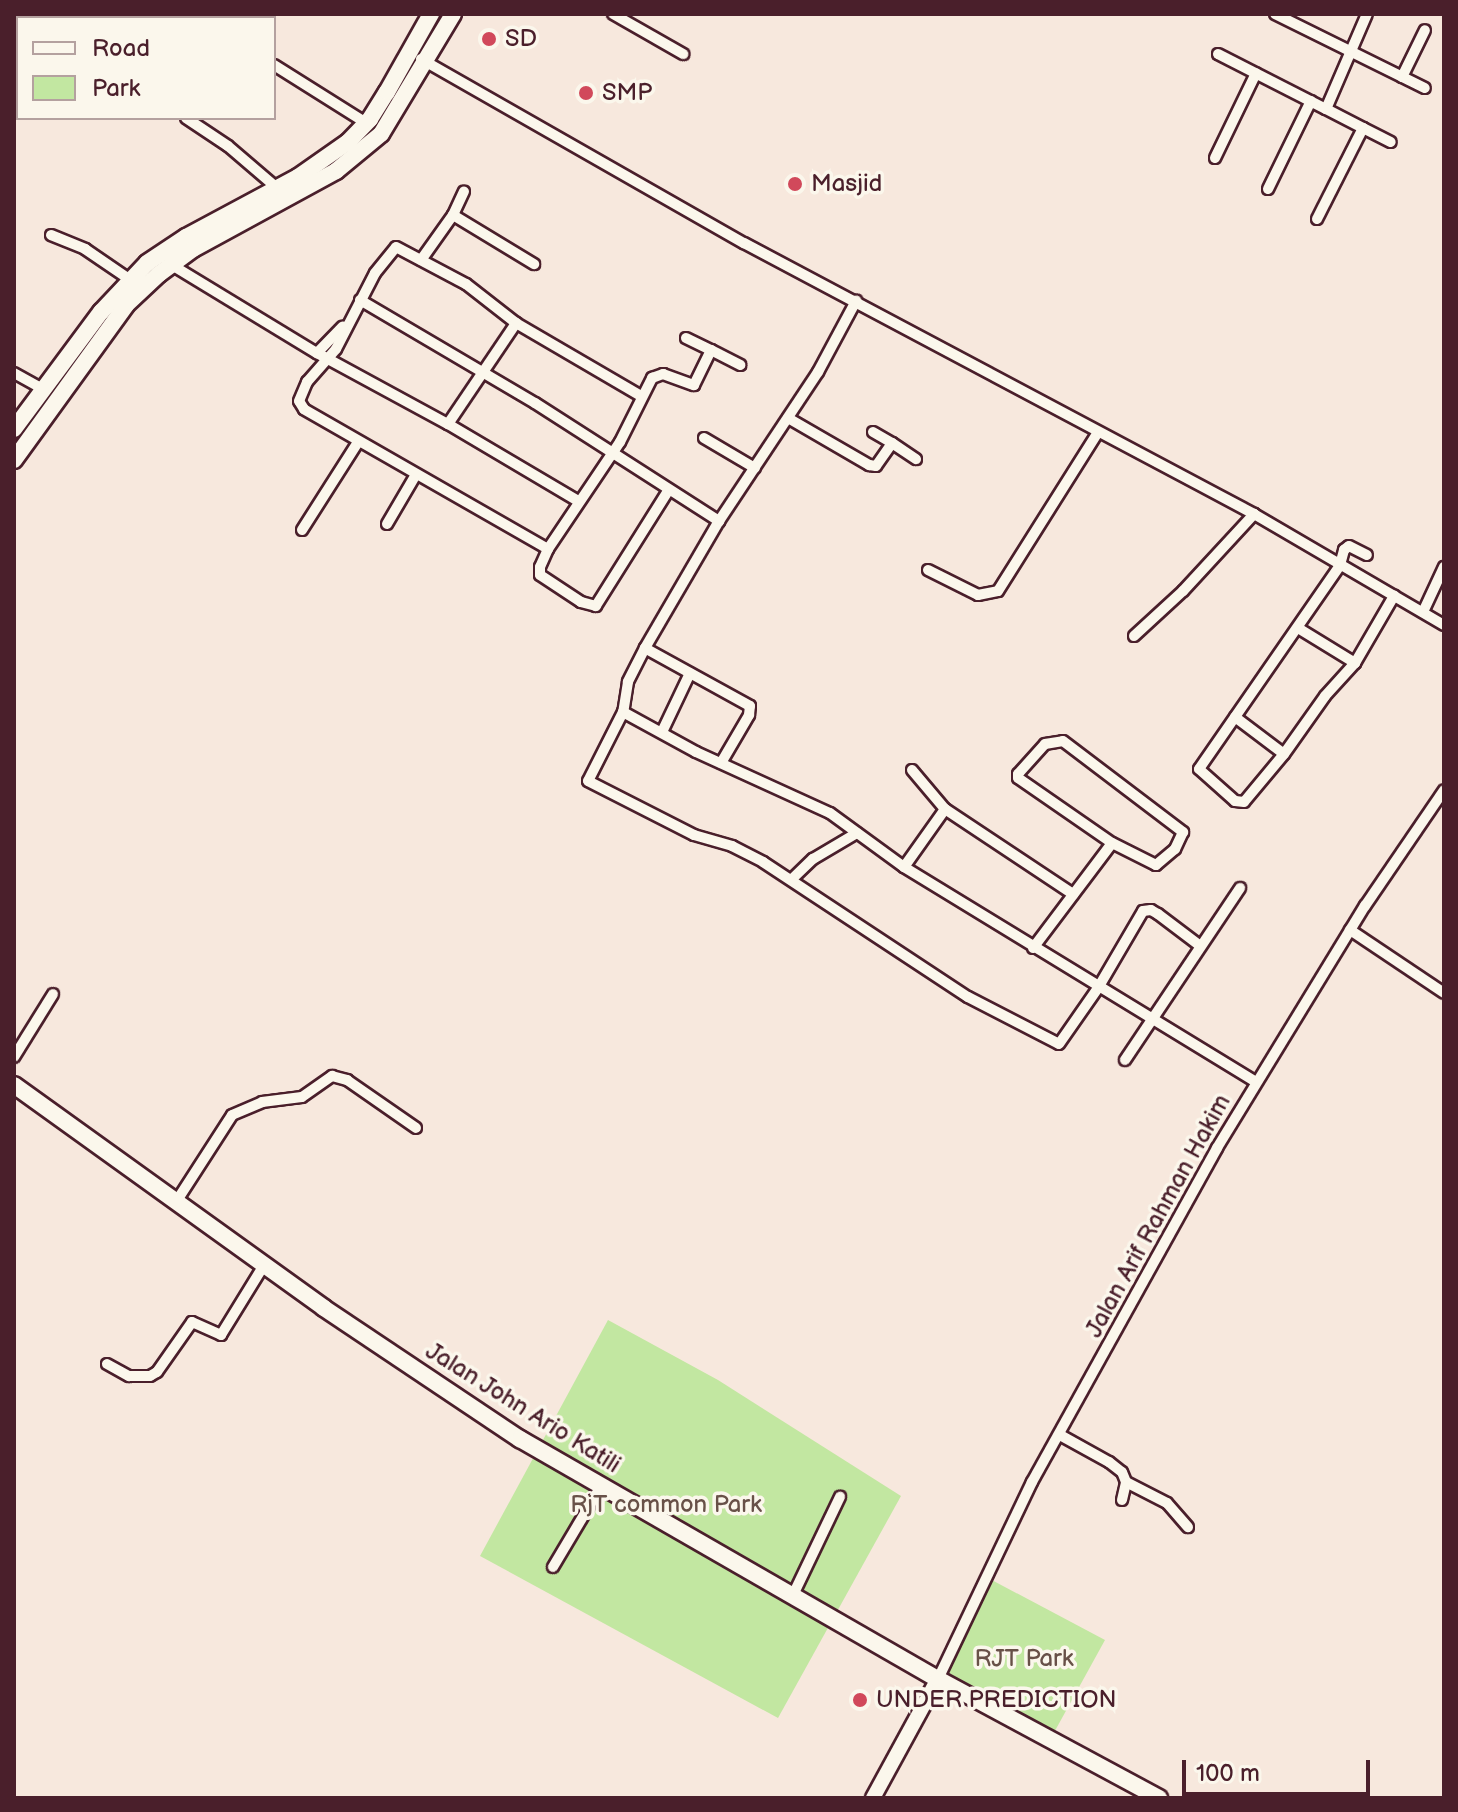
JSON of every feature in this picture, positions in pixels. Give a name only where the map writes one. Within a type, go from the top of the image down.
[{"type":"main road","points":[[14,429],[129,279],[174,244],[329,156],[366,123],[431,14]]},
{"type":"main road","points":[[14,460],[126,305],[193,249],[302,191],[381,134],[453,14]]},
{"type":"main road","name":"Jalan John Ario Katili","points":[[14,1085],[264,1265],[520,1439],[938,1679],[1159,1798]]},
{"type":"main road","points":[[873,1798],[938,1679]]},
{"type":"street","points":[[613,14],[683,54]]},
{"type":"street","points":[[1275,14],[1425,88]]},
{"type":"street","points":[[1326,109],[1367,14]]},
{"type":"street","points":[[1402,77],[1425,30]]},
{"type":"street","points":[[410,50],[425,63],[744,243],[1097,434],[1254,514],[1444,625]]},
{"type":"street","points":[[1218,54],[1391,142]]},
{"type":"street","points":[[276,66],[366,123]]},
{"type":"street","points":[[1215,158],[1256,73]]},
{"type":"street","points":[[1268,189],[1311,101]]},
{"type":"street","points":[[189,120],[228,146],[277,188]]},
{"type":"street","points":[[1317,219],[1363,128]]},
{"type":"street","points":[[421,260],[453,215],[464,191]]},
{"type":"street","points":[[453,215],[534,264]]},
{"type":"street","points":[[51,235],[85,249],[129,279]]},
{"type":"street","points":[[548,549],[415,476],[304,409],[299,401],[319,364],[329,358],[393,248],[466,284],[516,323],[641,396]]},
{"type":"street","points":[[172,265],[317,353],[448,424],[578,501]]},
{"type":"street","points":[[360,300],[483,371],[719,521]]},
{"type":"street","points":[[856,301],[835,343],[719,521],[645,648],[628,682],[623,712],[588,781],[694,835],[732,846],[792,879],[968,997],[1056,1043],[1065,1040],[1139,916],[1147,909],[1199,945]]},
{"type":"street","points":[[317,353],[348,323]]},
{"type":"street","points":[[448,424],[516,323]]},
{"type":"street","points":[[686,338],[740,365]]},
{"type":"street","points":[[668,491],[596,606],[581,602],[543,579],[540,567],[548,549],[635,415],[641,396],[658,375],[690,385],[697,383],[711,350]]},
{"type":"street","points":[[14,373],[43,389]]},
{"type":"street","points":[[788,418],[873,466],[892,443]]},
{"type":"street","points":[[873,432],[916,459]]},
{"type":"street","points":[[928,570],[978,595],[998,591],[1097,434]]},
{"type":"street","points":[[704,438],[755,468]]},
{"type":"street","points":[[302,530],[358,442]]},
{"type":"street","points":[[387,524],[415,476]]},
{"type":"street","points":[[1134,636],[1183,591],[1254,514]]},
{"type":"street","points":[[1367,555],[1349,546],[1344,550],[1340,565],[1199,769],[1235,801],[1244,802],[1249,798],[1325,696],[1355,663],[1394,596]]},
{"type":"street","points":[[1423,612],[1444,567]]},
{"type":"street","points":[[1298,628],[1355,663]]},
{"type":"street","points":[[645,648],[750,706],[749,715],[721,763]]},
{"type":"street","points":[[662,732],[690,673]]},
{"type":"street","points":[[623,712],[721,763],[830,813],[904,867],[1256,1082]]},
{"type":"street","points":[[1235,717],[1284,754]]},
{"type":"street","points":[[1063,741],[1183,832],[1175,849],[1156,865],[1112,843],[1018,778],[1018,774],[1045,744],[1063,741]]},
{"type":"street","points":[[912,770],[945,809],[1073,894]]},
{"type":"street","name":"Jalan Arif Rahman Hakim","points":[[938,1679],[1032,1482],[1256,1082],[1350,930],[1444,790]]},
{"type":"street","points":[[904,867],[945,809]]},
{"type":"street","points":[[792,879],[813,859],[857,833]]},
{"type":"street","points":[[1033,948],[1112,843]]},
{"type":"street","points":[[1125,1060],[1199,945],[1240,888]]},
{"type":"street","points":[[1350,930],[1444,993]]},
{"type":"street","points":[[14,1057],[53,994]]},
{"type":"street","points":[[176,1202],[232,1115],[262,1102],[302,1097],[332,1076],[347,1080],[416,1128]]},
{"type":"street","points":[[107,1364],[129,1376],[150,1376],[157,1372],[192,1322],[221,1335],[264,1265]]},
{"type":"street","points":[[1060,1435],[1119,1469],[1126,1482],[1167,1503],[1188,1527]]},
{"type":"street","points":[[1122,1500],[1126,1482]]},
{"type":"street","points":[[553,1567],[601,1486]]},
{"type":"street","points":[[793,1595],[840,1497]]},
{"type":"green space","name":"RjT common Park","points":[[608,1320],[718,1380],[901,1496],[778,1718],[480,1556]]},
{"type":"green space","name":"RJT Park","points":[[988,1578],[1105,1640],[1051,1738],[940,1675]]},
{"type":"place","name":"SD","points":[[489,39]]},
{"type":"place","name":"SMP","points":[[586,93]]},
{"type":"place","name":"Masjid","points":[[795,184]]},
{"type":"place","name":"UNDER PREDICTION","points":[[860,1700]]}]
